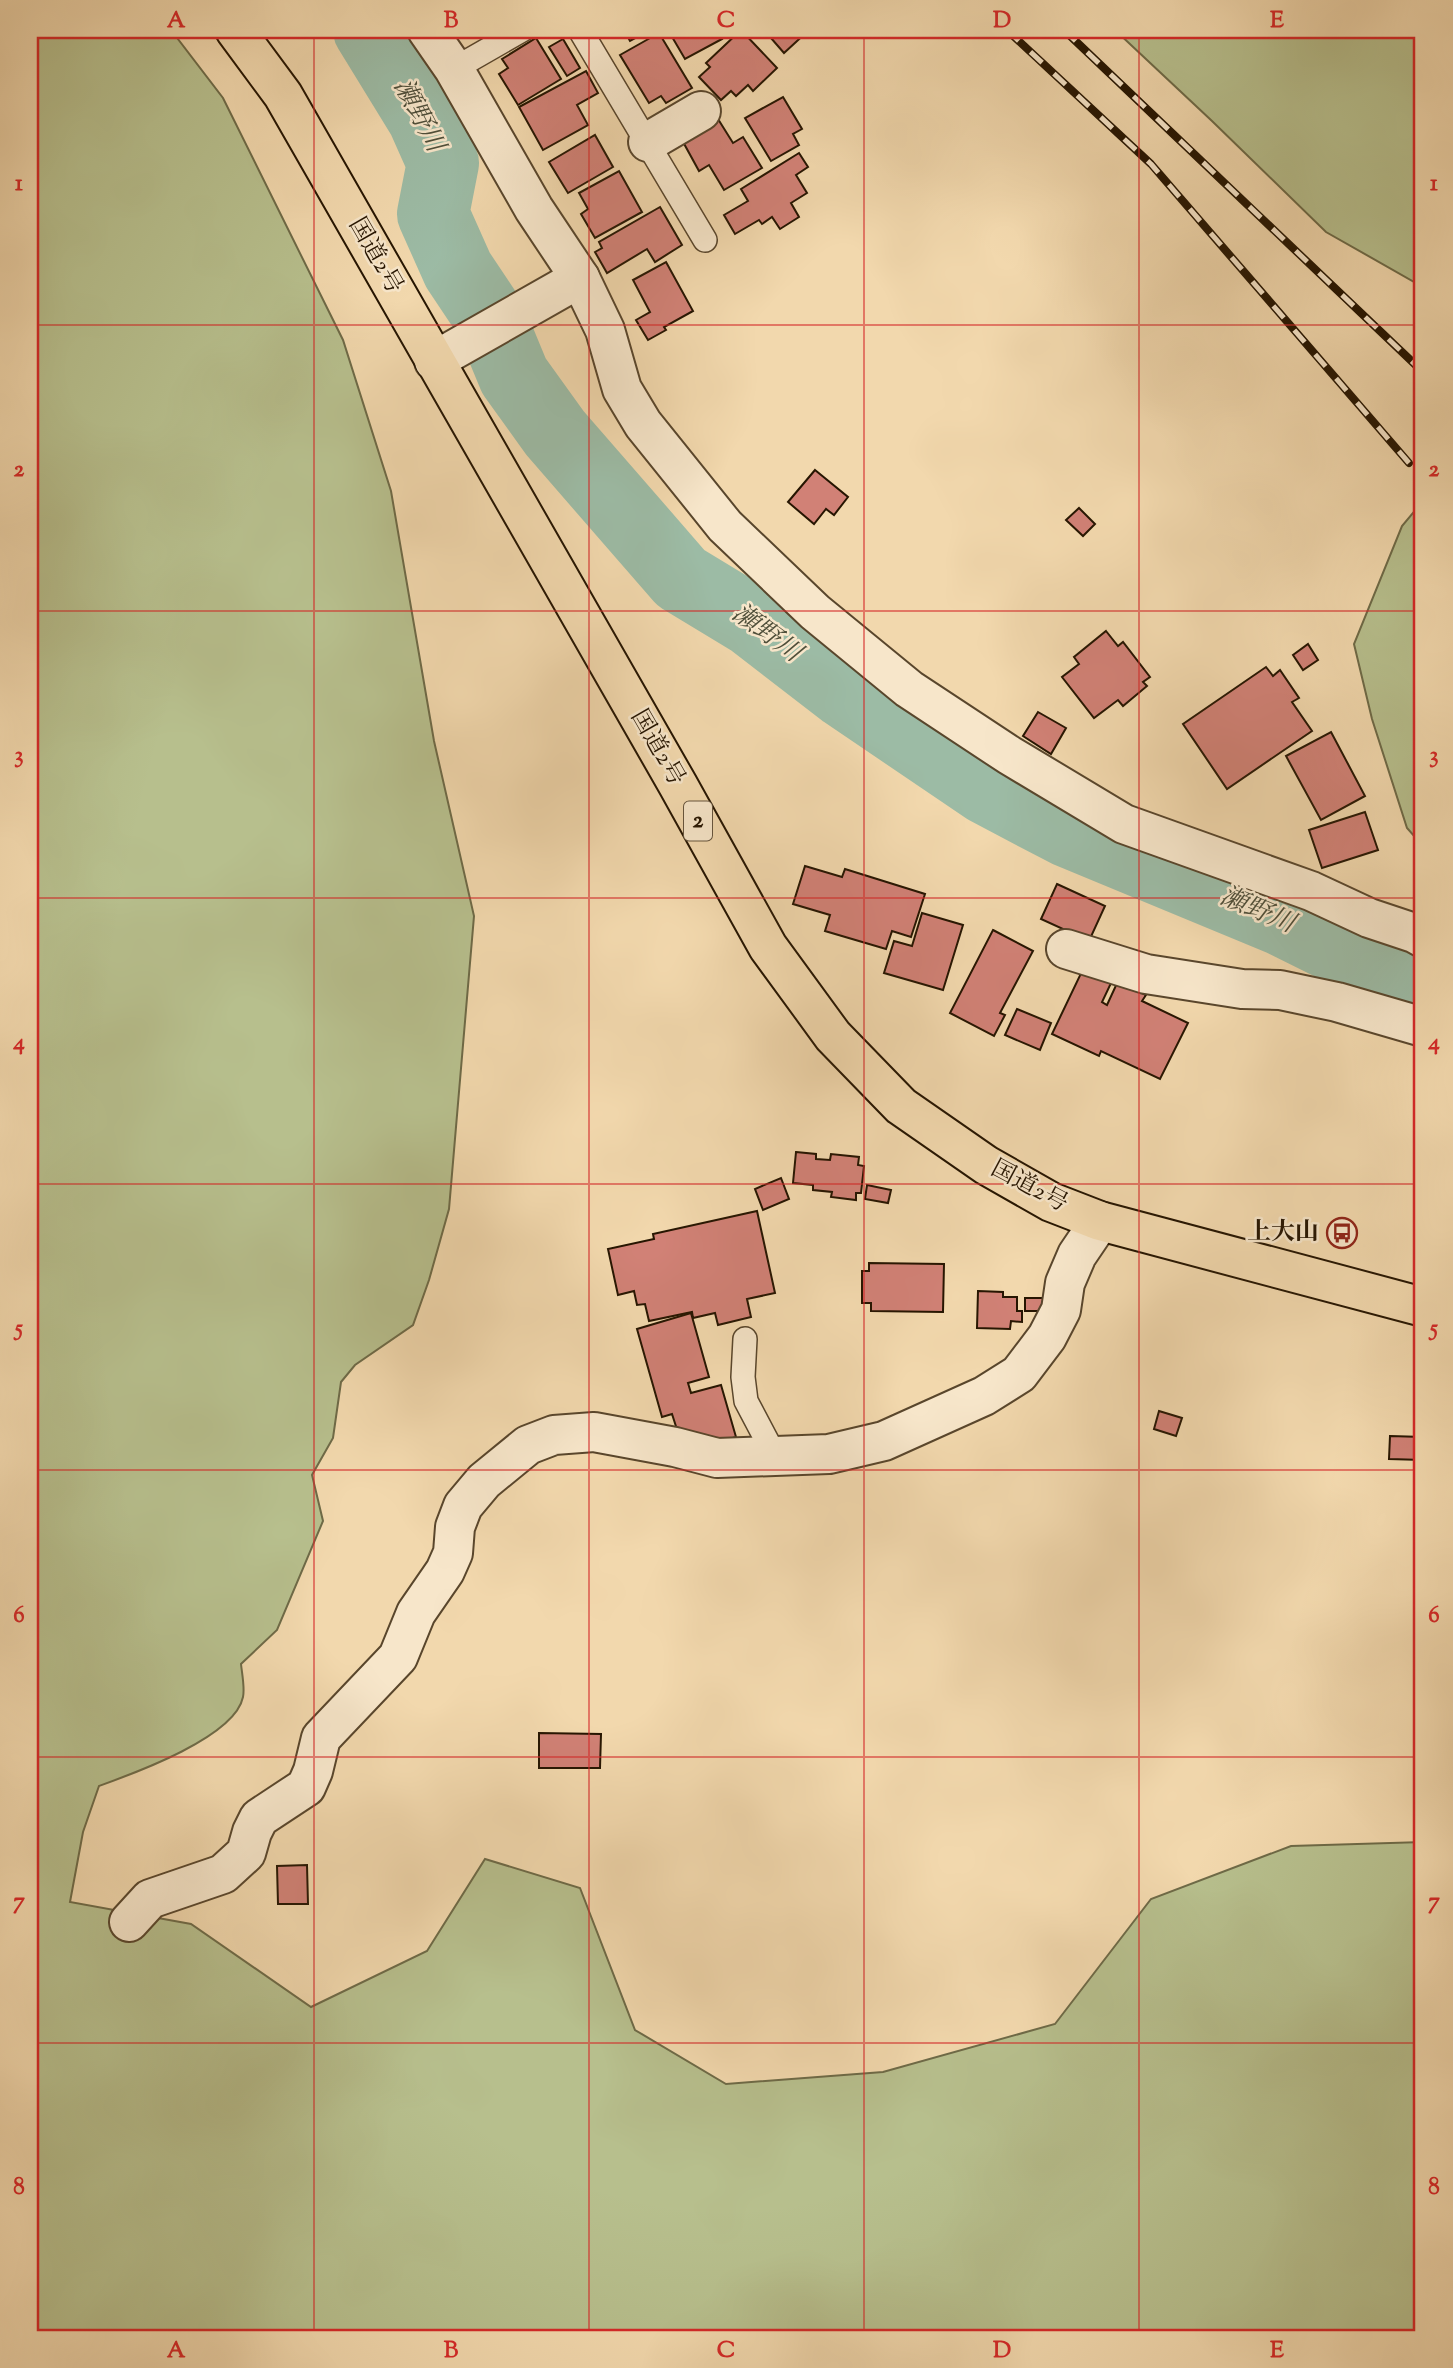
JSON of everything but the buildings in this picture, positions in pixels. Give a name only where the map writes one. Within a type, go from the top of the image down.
[{"type":"highway","name":"国道2号","points":[[235,30],[283,94],[768,947],[832,1036],[901,1106],[975,1157],[1051,1202],[1100,1221],[1423,1307]]},
{"type":"street","points":[[427,30],[454,69],[534,208],[564,288],[605,330],[622,389],[643,424],[725,526],[815,612],[909,689],[1009,755],[1124,824],[1299,887],[1423,938]]},
{"type":"street","points":[[648,142],[701,111]]},
{"type":"street","points":[[435,361],[564,288]]},
{"type":"street","points":[[1066,950],[1146,974],[1229,987],[1280,990],[1337,1002],[1423,1027]]},
{"type":"street","points":[[129,1922],[150,1899],[223,1874],[246,1853],[259,1818],[306,1787],[321,1738],[398,1657],[416,1613],[453,1553],[455,1527],[463,1506],[484,1480],[528,1445],[554,1435],[594,1432],[717,1458],[829,1454],[884,1441],[984,1396],[1018,1374],[1047,1337],[1060,1310],[1066,1283],[1077,1255],[1100,1221]]},
{"type":"lane","points":[[454,69],[522,30]]},
{"type":"lane","points":[[580,30],[705,240]]},
{"type":"lane","points":[[745,1339],[743,1377],[746,1401],[775,1456]]},
{"type":"green space","points":[[30,30],[171,30],[223,98],[343,340],[391,491],[434,741],[474,916],[449,1209],[413,1325],[355,1365],[341,1382],[333,1438],[312,1475],[323,1521],[277,1630],[241,1664],[244,1693],[236,1712],[222,1726],[182,1752],[99,1786],[83,1832],[70,1902],[191,1924],[311,2007],[427,1951],[485,1859],[580,1888],[635,2030],[726,2084],[883,2072],[1055,2024],[1151,1899],[1291,1846],[1423,1842],[1423,2338],[30,2338]]},
{"type":"green space","points":[[1115,30],[1423,30],[1423,287],[1326,232]]},
{"type":"green space","points":[[1423,501],[1423,846],[1407,828],[1372,719],[1354,644],[1402,526]]},
{"type":"waterway","name":"瀬野川","points":[[369,30],[423,118],[443,163],[433,214],[458,270],[490,318],[514,376],[555,433],[681,578],[752,621],[844,692],[987,789],[1067,831],[1282,920],[1423,990]]},
{"type":"railway","points":[[1007,30],[1151,164],[1409,463]]},
{"type":"railway","points":[[1064,30],[1423,372]]},
{"type":"place","name":"上大山","points":[[1342,1233]]}]
